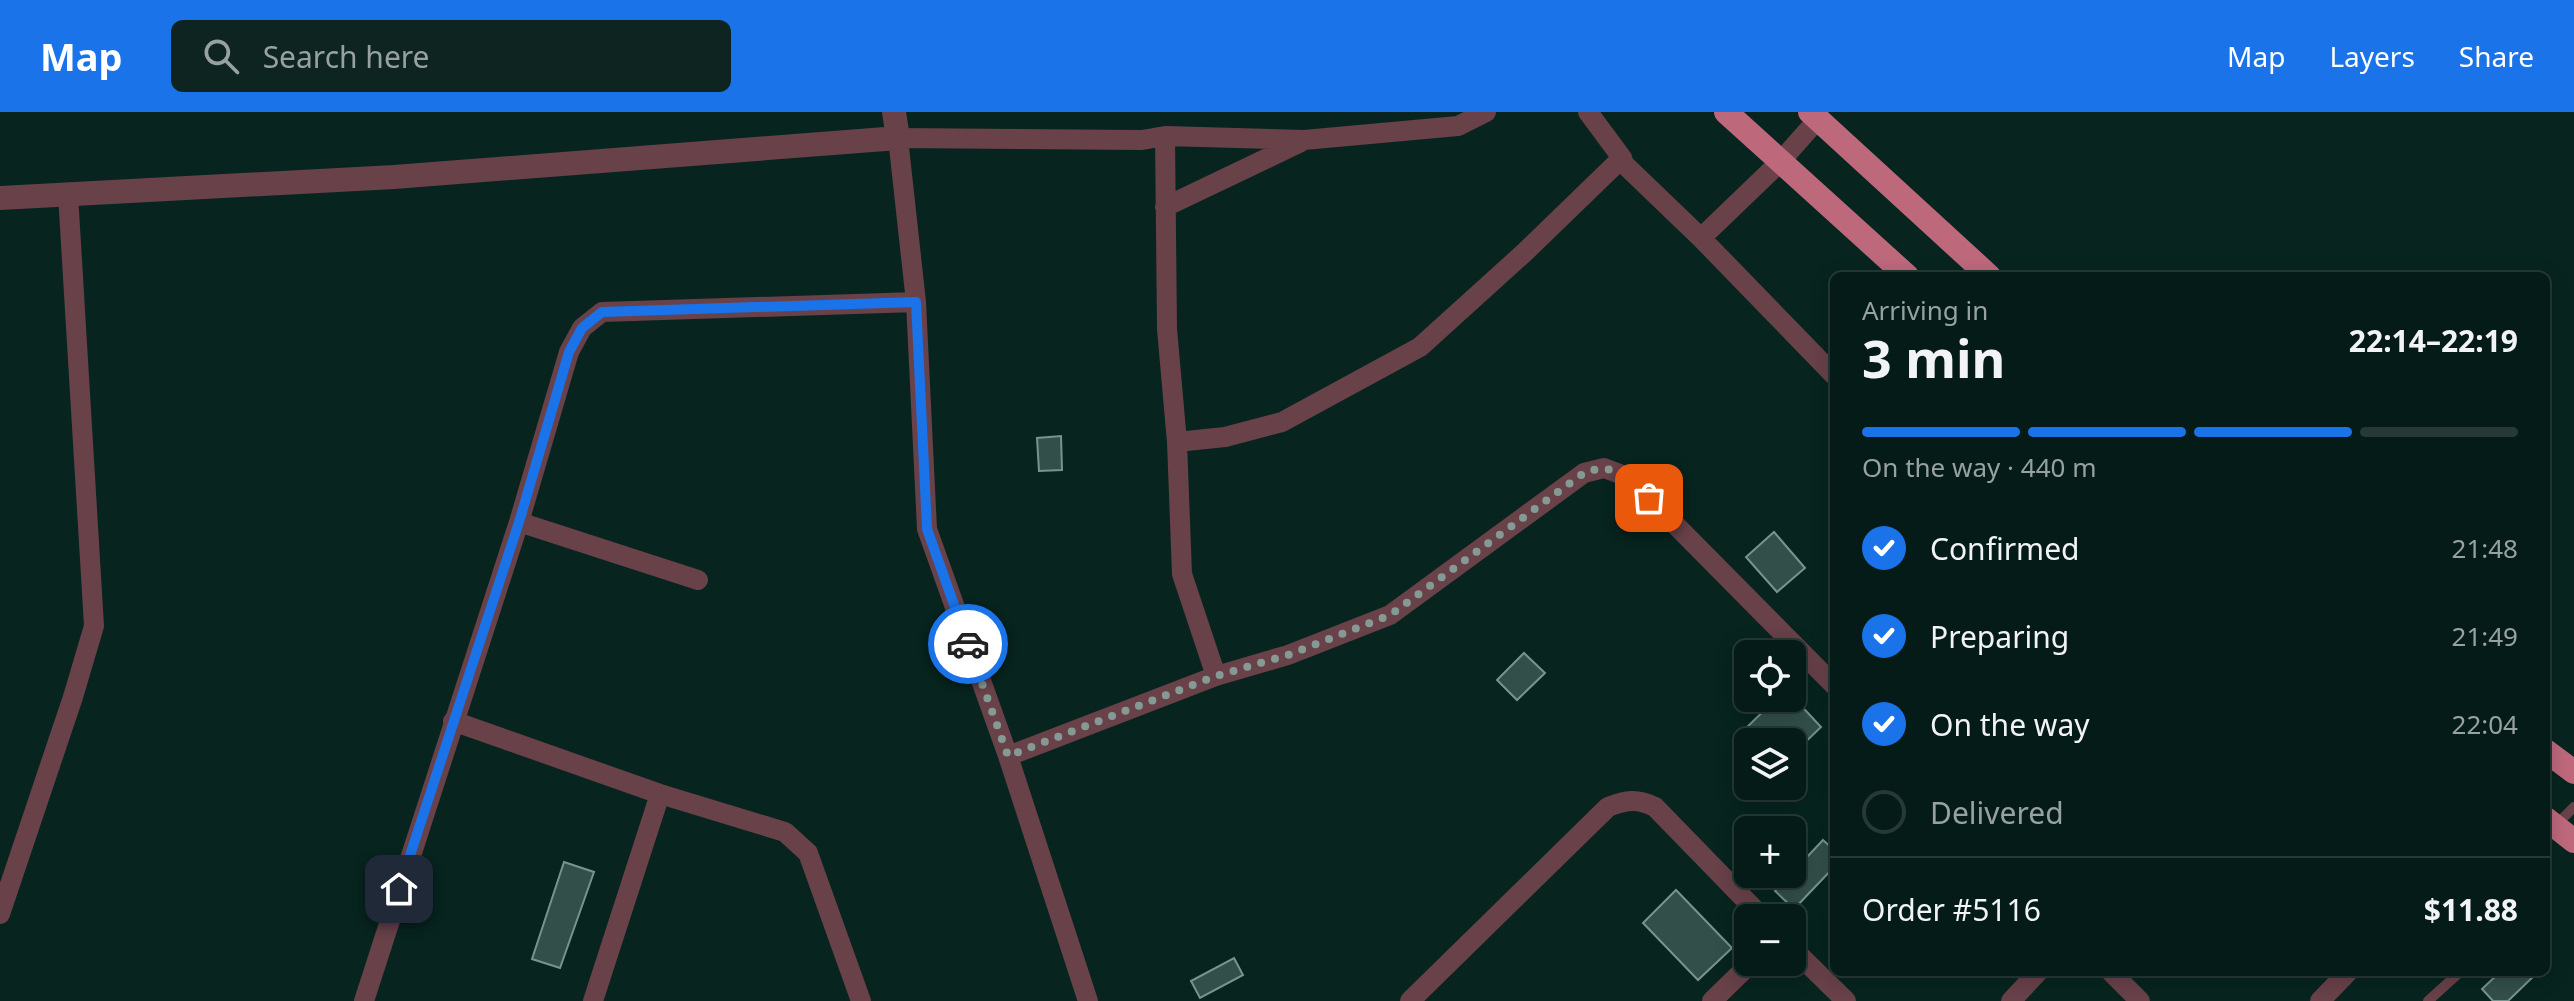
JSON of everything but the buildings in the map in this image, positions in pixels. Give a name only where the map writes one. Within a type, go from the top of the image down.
[{"type":"highway","points":[[1726,112],[1903,272]]},
{"type":"highway","points":[[1814,116],[1985,272]]},
{"type":"highway","points":[[2550,754],[2574,772]]},
{"type":"street","points":[[894,112],[916,302],[927,529],[1008,756],[1088,1001]]},
{"type":"street","points":[[0,198],[394,177],[898,138],[1142,140],[1165,136],[1304,140],[1458,126],[1486,112]]},
{"type":"street","points":[[1588,112],[1624,164],[1830,371]]},
{"type":"street","points":[[1701,238],[1780,162],[1814,116]]},
{"type":"street","points":[[1165,136],[1167,329],[1177,442],[1182,574],[1216,676]]},
{"type":"street","points":[[1165,207],[1304,140]]},
{"type":"street","points":[[1177,442],[1225,437],[1282,422],[1420,347],[1622,158]]},
{"type":"street","points":[[0,914],[94,626],[68,194]]},
{"type":"street","points":[[364,1001],[519,522],[569,352],[582,328],[602,312],[916,302]]},
{"type":"street","points":[[1008,756],[1216,676],[1288,655],[1390,615],[1584,473],[1604,468],[1628,477],[1830,681]]},
{"type":"street","points":[[519,522],[698,580]]},
{"type":"street","points":[[453,721],[660,794],[785,832],[808,853],[861,1001]]},
{"type":"street","points":[[593,1001],[660,794]]},
{"type":"street","points":[[1410,1001],[1608,807],[1626,800],[1640,800],[1655,807],[1749,904]]},
{"type":"street","points":[[1806,962],[1846,1001]]},
{"type":"street","points":[[1712,1001],[1738,976]]},
{"type":"street","points":[[2011,1001],[2034,976]]},
{"type":"street","points":[[2115,976],[2140,1001]]},
{"type":"street","points":[[2320,1001],[2344,976]]},
{"type":"lane","points":[[2558,829],[2574,807]]},
{"type":"lane","points":[[2428,1001],[2456,976]]},
{"type":"way so far","points":[[968,644],[1008,756],[1216,676],[1288,655],[1390,615],[1594,468],[1618,471],[1649,498]]},
{"type":"route","points":[[399,889],[519,522],[569,352],[582,328],[602,312],[916,302],[927,529],[968,644]]}]
